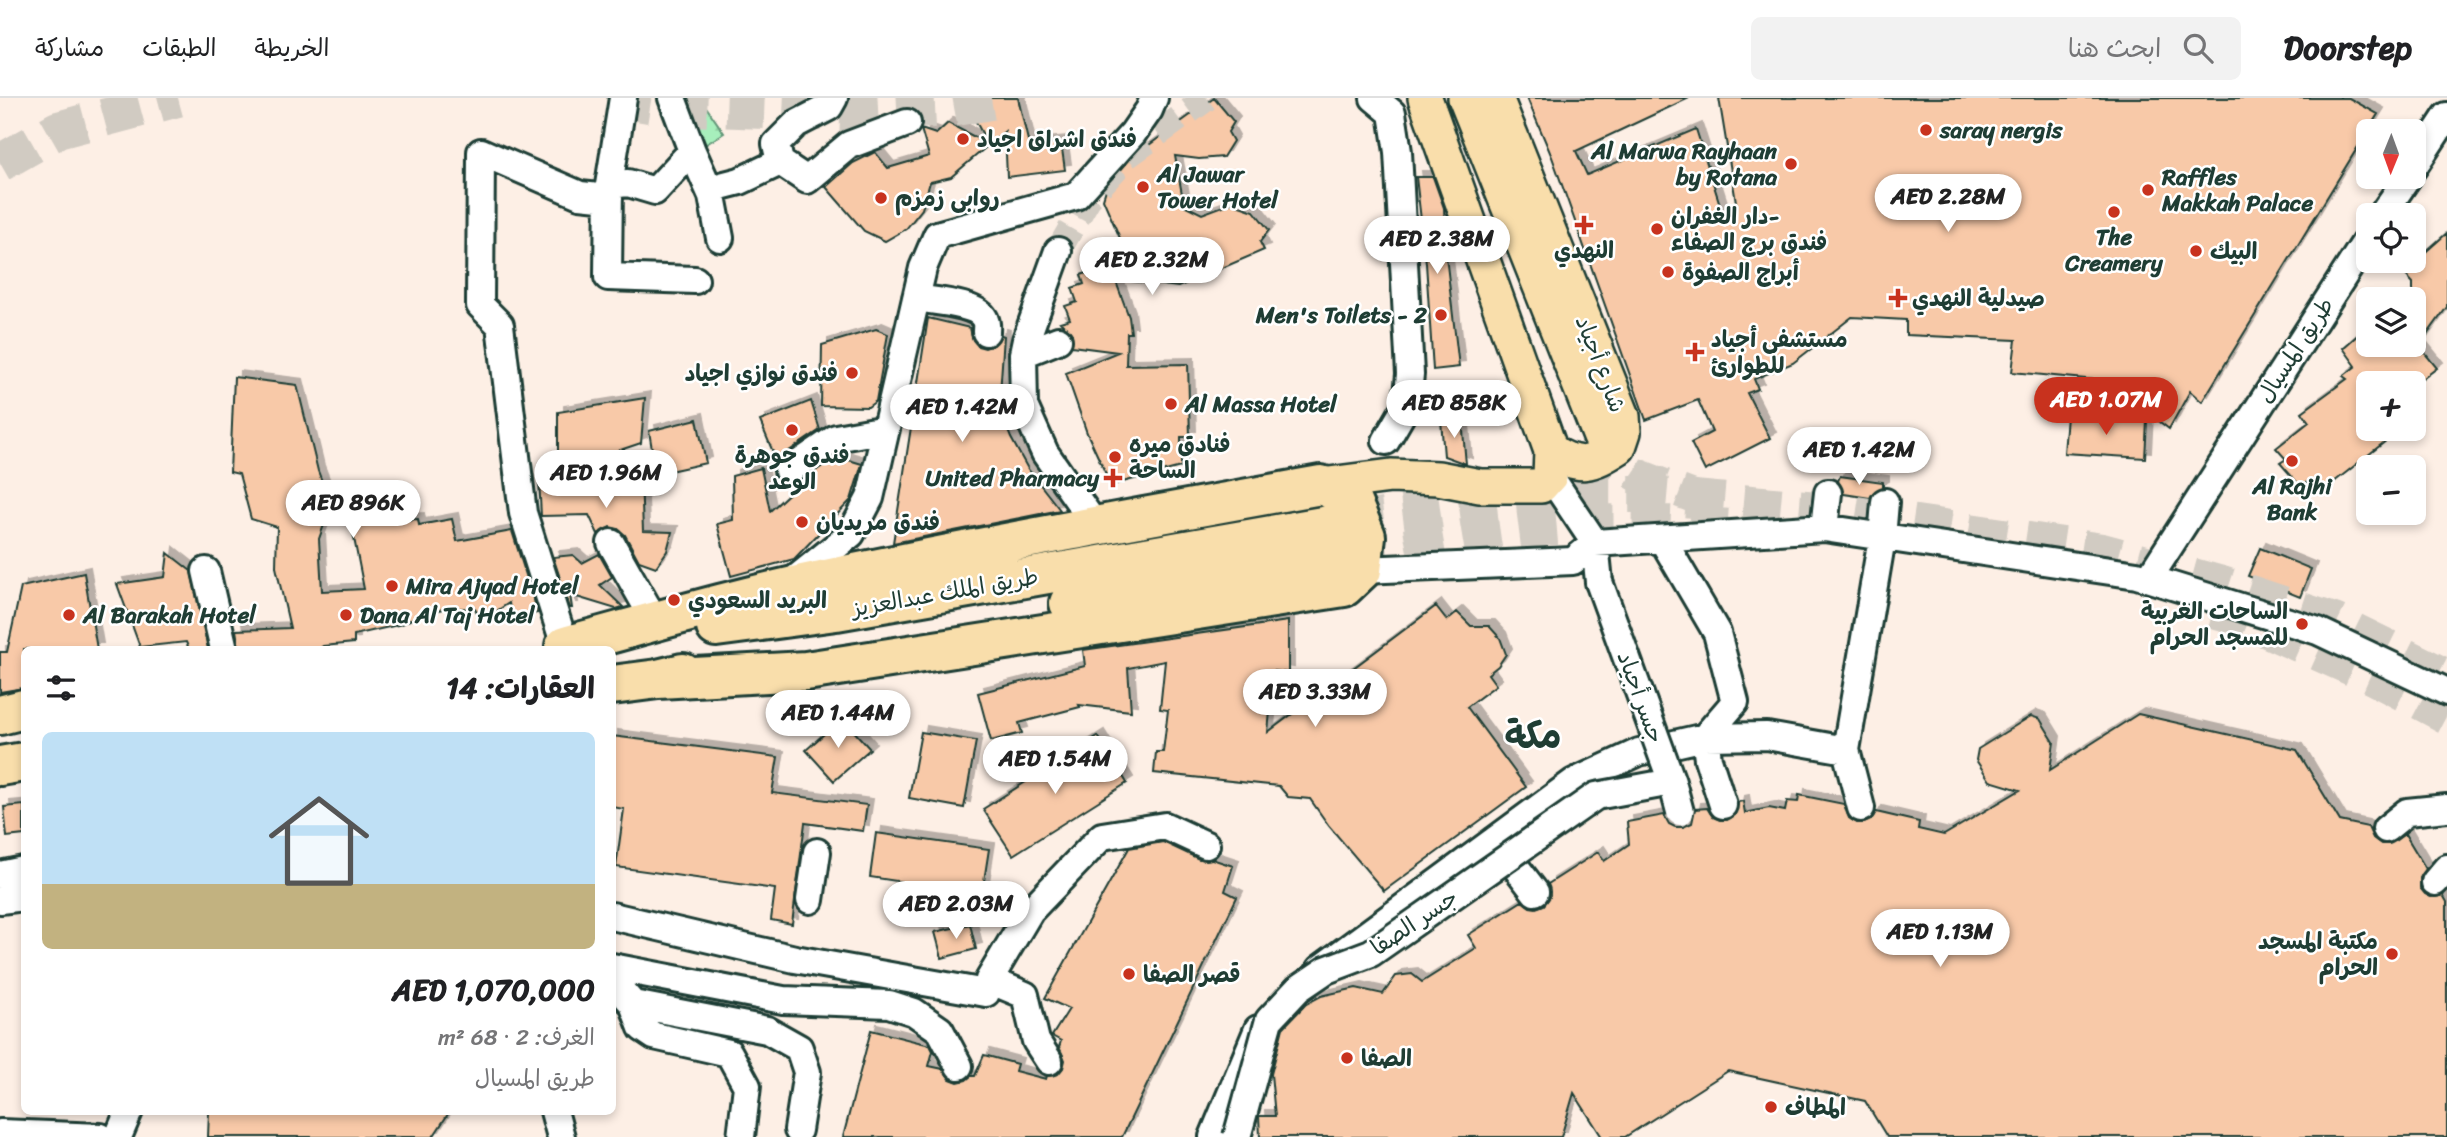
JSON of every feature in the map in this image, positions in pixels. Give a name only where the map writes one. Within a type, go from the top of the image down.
[{"type":"highway","points":[[561,646],[783,589],[1096,526],[1321,485],[1350,498],[1366,536],[1353,550]]},
{"type":"highway","name":"طريق الملك عبدالعزيز","points":[[569,646],[836,611],[1353,550]]},
{"type":"highway","name":"طريق الملك عبدالعزيز","points":[[616,684],[658,679],[732,661],[1353,550]]},
{"type":"highway","points":[[0,700],[21,705]]},
{"type":"highway","points":[[0,715],[21,707]]},
{"type":"highway","points":[[0,766],[21,762]]},
{"type":"main road","points":[[1321,485],[1391,476],[1438,478],[1480,486],[1541,486],[1551,463],[1425,98]]},
{"type":"main road","name":"شارع أجياد","points":[[1465,98],[1600,438]]},
{"type":"main road","name":"شارع أجياد","points":[[1496,98],[1623,416],[1624,432],[1619,447],[1584,463],[1551,463]]},
{"type":"street","points":[[623,98],[609,191],[608,277],[695,280]]},
{"type":"street","points":[[671,98],[709,188],[720,238]]},
{"type":"street","points":[[834,98],[829,107],[796,124],[776,144],[780,162],[807,180],[849,145],[907,122]]},
{"type":"street","points":[[783,589],[850,534],[870,498],[923,268],[937,235],[1076,196],[1133,133],[1154,98]]},
{"type":"street","points":[[1386,441],[1407,405],[1410,374],[1398,152],[1383,105],[1425,98]]},
{"type":"street","points":[[2426,148],[2447,116]]},
{"type":"street","points":[[554,646],[523,513],[500,324],[480,305],[481,152],[580,195],[609,191],[628,183],[655,191],[692,151]]},
{"type":"street","points":[[709,188],[740,181],[780,162]]},
{"type":"street","points":[[1058,251],[1039,298],[1023,354],[1024,406],[1045,453],[1096,526]]},
{"type":"street","name":"طريق المسيال","points":[[2149,578],[2221,462],[2356,256]]},
{"type":"street","points":[[916,298],[967,307],[979,312],[985,320],[986,332]]},
{"type":"street","points":[[1023,354],[1058,340]]},
{"type":"street","points":[[788,471],[836,438],[886,429]]},
{"type":"street","points":[[1551,463],[1595,543]]},
{"type":"street","points":[[1824,528],[1828,494]]},
{"type":"street","points":[[1861,808],[1846,750],[1882,538],[1885,502]]},
{"type":"street","points":[[1353,550],[1573,561],[1595,543],[1824,528],[2149,578],[2318,631],[2447,692]]},
{"type":"street","points":[[1662,540],[1717,633],[1735,702],[1705,737]]},
{"type":"street","points":[[611,543],[655,621]]},
{"type":"street","name":"جسر أجياد","points":[[1595,543],[1599,582],[1672,782],[1680,812]]},
{"type":"street","points":[[206,571],[223,646]]},
{"type":"street","points":[[1213,1137],[1263,1016],[1333,959],[1574,782],[1639,752],[1705,737],[1767,736],[1846,750]]},
{"type":"street","points":[[1705,737],[1723,805]]},
{"type":"street","name":"جسر الصفا","points":[[1237,1137],[1269,1020],[1298,989],[1326,970],[1371,953],[1596,796],[1672,782]]},
{"type":"street","points":[[2386,829],[2407,812],[2447,808]]},
{"type":"street","points":[[616,917],[795,959],[986,993],[989,980],[1030,911],[1102,836],[1165,826],[1206,845]]},
{"type":"street","points":[[1495,840],[1535,892]]},
{"type":"street","points":[[810,900],[817,852]]},
{"type":"street","points":[[0,875],[21,871]]},
{"type":"street","points":[[0,900],[21,897]]},
{"type":"street","points":[[616,968],[783,1000],[889,1004],[914,1012],[940,1030],[959,1066]]},
{"type":"street","points":[[989,980],[1025,995],[1036,1041],[1049,1060]]},
{"type":"street","points":[[616,985],[633,1004],[642,1028],[654,1036],[729,1053],[747,1086],[741,1137]]},
{"type":"street","points":[[633,1004],[767,1030],[799,1048],[807,1072],[798,1130]]},
{"type":"street","points":[[118,1137],[127,1115]]},
{"type":"street","points":[[555,1115],[561,1137]]},
{"type":"street","points":[[0,1133],[101,1137]]},
{"type":"green space","points":[[680,98],[700,98],[724,133],[700,148]]},
{"type":"building","points":[[963,98],[1018,98],[1029,145],[1061,142],[1065,170],[1007,177],[1005,131],[951,177],[930,182],[922,209],[906,229],[885,241],[864,231],[826,187],[853,163],[875,152],[888,168],[929,156],[921,129],[936,134],[948,123],[988,144]]},
{"type":"building","points":[[1214,98],[1234,122],[1228,132],[1233,141],[1223,157],[1199,159],[1175,156],[1184,205],[1202,214],[1231,203],[1254,211],[1269,230],[1260,242],[1264,250],[1178,287],[1115,279],[1129,317],[1131,333],[1127,333],[1126,365],[1188,364],[1190,437],[1181,437],[1181,467],[1111,485],[1087,433],[1066,373],[1118,352],[1072,346],[1072,334],[1060,322],[1070,319],[1065,306],[1077,302],[1072,288],[1084,284],[1081,275],[1129,259],[1103,199],[1107,186],[1131,158]]},
{"type":"building","points":[[1527,98],[1689,98],[1576,151],[1587,175],[1696,129],[1722,211],[1737,208],[1719,98],[2349,98],[2378,114],[2375,119],[2356,119],[2356,150],[2202,402],[2190,391],[2169,429],[2107,381],[2012,372],[2016,340],[1906,335],[1906,320],[1852,317],[1793,363],[1754,379],[1758,389],[1747,393],[1770,438],[1705,471],[1691,443],[1712,432],[1698,400],[1646,420],[1552,157]]},
{"type":"building","points":[[1416,177],[1433,177],[1444,208],[1446,256],[1459,367],[1433,370],[1426,263]]},
{"type":"building","points":[[2447,233],[2447,307],[2426,336],[2426,287],[2413,287],[2413,283],[2404,273],[2426,273],[2426,252]]},
{"type":"building","points":[[928,318],[970,328],[973,340],[978,346],[985,348],[994,345],[1001,335],[1004,336],[999,408],[1028,469],[1060,510],[893,543]]},
{"type":"building","name":"فندق نوازي اجياد","points":[[876,329],[888,334],[876,401],[868,407],[821,406],[822,345]]},
{"type":"building","points":[[2356,337],[2356,357],[2426,357],[2426,355],[2437,368],[2426,376],[2426,371],[2356,371],[2356,441],[2386,441],[2368,455],[2356,455],[2356,465],[2319,494],[2307,482],[2301,487],[2280,463],[2286,459],[2276,448],[2309,422],[2302,412],[2347,379],[2343,376],[2356,366],[2343,348]]},
{"type":"building","points":[[234,377],[297,385],[318,471],[331,505],[319,539],[322,591],[364,589],[351,523],[418,519],[419,525],[452,519],[457,541],[512,531],[538,613],[511,617],[509,603],[489,616],[479,617],[475,608],[443,609],[419,615],[402,624],[354,635],[354,643],[323,646],[239,646],[236,630],[290,628],[276,567],[277,527],[251,519],[239,474],[230,472]]},
{"type":"building","points":[[645,398],[641,443],[558,471],[558,412]]},
{"type":"building","name":"فندق جوهرة الوعد","points":[[811,401],[820,430],[775,457],[760,421]]},
{"type":"building","points":[[2067,416],[2147,421],[2145,458],[2064,453]]},
{"type":"building","points":[[697,419],[706,463],[656,474],[649,431]]},
{"type":"building","points":[[1441,420],[1462,420],[1466,464],[1444,456]]},
{"type":"building","name":"فندق مريديان","points":[[842,458],[862,464],[851,500],[794,559],[731,576],[717,524],[733,520],[732,476],[761,468],[770,511],[808,476],[830,461]]},
{"type":"building","points":[[641,476],[643,531],[672,532],[667,551],[656,567],[639,561],[625,535],[618,529],[610,527],[598,534],[589,515],[541,516],[539,479]]},
{"type":"building","points":[[1840,476],[1883,482],[1883,487],[1870,498],[1844,494],[1838,481]]},
{"type":"building","points":[[2260,548],[2311,569],[2300,597],[2248,576]]},
{"type":"building","points":[[168,553],[191,571],[207,646],[188,646],[186,642],[140,646],[117,584],[165,577]]},
{"type":"building","points":[[599,554],[612,577],[600,585],[623,607],[616,609],[570,595],[570,608],[553,557],[573,555],[582,563]]},
{"type":"building","points":[[84,573],[96,646],[21,646],[21,688],[0,692],[0,652],[7,652],[21,587]]},
{"type":"building","points":[[1436,606],[1447,620],[1457,612],[1471,626],[1489,626],[1500,638],[1506,654],[1488,674],[1496,685],[1467,707],[1526,787],[1384,891],[1329,826],[1310,799],[1288,797],[1279,786],[1154,773],[1156,752],[1163,752],[1168,710],[1160,709],[1165,661],[1128,668],[1131,711],[1079,705],[1080,707],[1019,723],[1022,733],[991,741],[978,693],[1085,666],[1083,650],[1288,621],[1288,673],[1274,671],[1268,732]]},
{"type":"building","points":[[2138,714],[2297,750],[2340,821],[2368,827],[2373,838],[2381,844],[2389,844],[2405,834],[2426,869],[2420,878],[2420,888],[2431,897],[2443,895],[2447,902],[2447,1137],[1887,1137],[1865,1101],[1728,1071],[1625,1137],[1602,1137],[1574,1093],[1561,1137],[1260,1137],[1259,1116],[1275,1116],[1271,1074],[1283,1028],[1306,1004],[1321,996],[1356,988],[1383,994],[1396,976],[1412,974],[1422,982],[1476,948],[1468,935],[1522,901],[1530,907],[1544,905],[1550,897],[1548,884],[1598,852],[1604,861],[1629,844],[1627,822],[1664,815],[1669,824],[1683,827],[1692,823],[1695,809],[1707,808],[1713,817],[1727,820],[1735,815],[1738,802],[1743,801],[1745,813],[1769,808],[1785,811],[1787,801],[1798,802],[1799,795],[1844,804],[1849,818],[1857,823],[1871,820],[1876,812],[1919,822],[1918,829],[1944,835],[2020,790],[1990,781],[1976,760],[1978,749],[2031,716],[2040,719],[2054,742],[2050,770]]},
{"type":"building","points":[[842,718],[870,749],[834,781],[806,750]]},
{"type":"building","points":[[921,732],[976,741],[964,808],[909,798]]},
{"type":"building","points":[[1098,736],[1127,783],[1013,855],[983,809]]},
{"type":"building","points":[[616,737],[778,757],[772,793],[867,805],[863,831],[805,823],[792,924],[771,920],[775,889],[616,867],[624,809],[616,808]]},
{"type":"building","points":[[21,805],[21,835],[7,837],[4,807]]},
{"type":"building","points":[[876,833],[989,849],[982,894],[870,877]]},
{"type":"building","name":"قصر الصفا","points":[[1163,842],[1199,859],[1212,859],[1233,866],[1225,891],[1237,897],[1122,1137],[843,1137],[871,1030],[930,1045],[933,1051],[929,1066],[943,1069],[950,1079],[958,1082],[975,1076],[984,1055],[1017,1064],[1015,1071],[1046,1079],[1047,1076],[1058,1074],[1065,1060],[1059,1047],[1061,1041],[1052,1036],[1069,1009],[1045,998],[1129,848]]},
{"type":"building","points":[[970,924],[976,949],[942,958],[935,932]]},
{"type":"building","points":[[209,1115],[447,1115],[433,1137],[208,1137]]},
{"type":"tunnel","points":[[0,163],[58,130],[178,98]]},
{"type":"tunnel","points":[[613,98],[661,106],[846,113],[950,108],[1007,98]]},
{"type":"tunnel","points":[[1058,251],[1088,199],[1127,156],[1207,98]]},
{"type":"tunnel","points":[[1600,437],[1616,461],[1635,474],[1700,499]]},
{"type":"tunnel","points":[[1346,522],[1571,494],[1638,494],[1830,511],[2102,552],[2222,585],[2334,622],[2447,678]]},
{"type":"tunnel","points":[[1350,557],[1540,527],[1609,523],[1733,528]]},
{"type":"tunnel","points":[[2213,609],[2233,614],[2375,677],[2447,715]]},
{"type":"place","name":"saray nergis","points":[[1926,130]]},
{"type":"place","name":"فندق اشراق اجياد","points":[[963,139]]},
{"type":"place","name":"Al Marwa Rayhaan by Rotana","points":[[1791,164]]},
{"type":"place","name":"Al Jawar Tower Hotel","points":[[1143,187]]},
{"type":"place","name":"Raffles Makkah Palace","points":[[2148,190]]},
{"type":"place","name":"روابی زمزم","points":[[881,198]]},
{"type":"place","name":"The Creamery","points":[[2114,212]]},
{"type":"place","name":"النهدي","points":[[1584,225]]},
{"type":"place","name":"دار الغفران- فندق برج الصفاء","points":[[1657,229]]},
{"type":"place","name":"البيك","points":[[2196,251]]},
{"type":"place","name":"أبراج الصفوة","points":[[1668,272]]},
{"type":"place","name":"صيدلية النهدي","points":[[1898,298]]},
{"type":"place","name":"Men's Toilets - 2","points":[[1441,315]]},
{"type":"place","name":"مستشفى أجياد للطوارئ","points":[[1695,352]]},
{"type":"place","name":"فندق نوازي اجياد","points":[[852,373]]},
{"type":"place","name":"Al Massa Hotel","points":[[1171,404]]},
{"type":"place","name":"فندق جوهرة الوعد","points":[[792,430]]},
{"type":"place","name":"فنادق ميره الساحة","points":[[1115,457]]},
{"type":"place","name":"Al Rajhi Bank","points":[[2292,461]]},
{"type":"place","name":"United Pharmacy","points":[[1113,478]]},
{"type":"place","name":"فندق مريديان","points":[[802,522]]},
{"type":"place","name":"Mira Ajyad Hotel","points":[[392,586]]},
{"type":"place","name":"البريد السعودي","points":[[674,600]]},
{"type":"place","name":"Al Barakah Hotel","points":[[69,615]]},
{"type":"place","name":"Dana Al Taj Hotel","points":[[346,615]]},
{"type":"place","name":"الساحات الغربية للمسجد الحرام","points":[[2302,624]]},
{"type":"place","name":"مكتبة المسجد الحرام","points":[[2392,954]]},
{"type":"place","name":"قصر الصفا","points":[[1129,974]]},
{"type":"place","name":"الصفا","points":[[1347,1058]]},
{"type":"place","name":"المطاف","points":[[1771,1107]]},
{"type":"district","name":"مكة","points":[[1533,735]]}]
